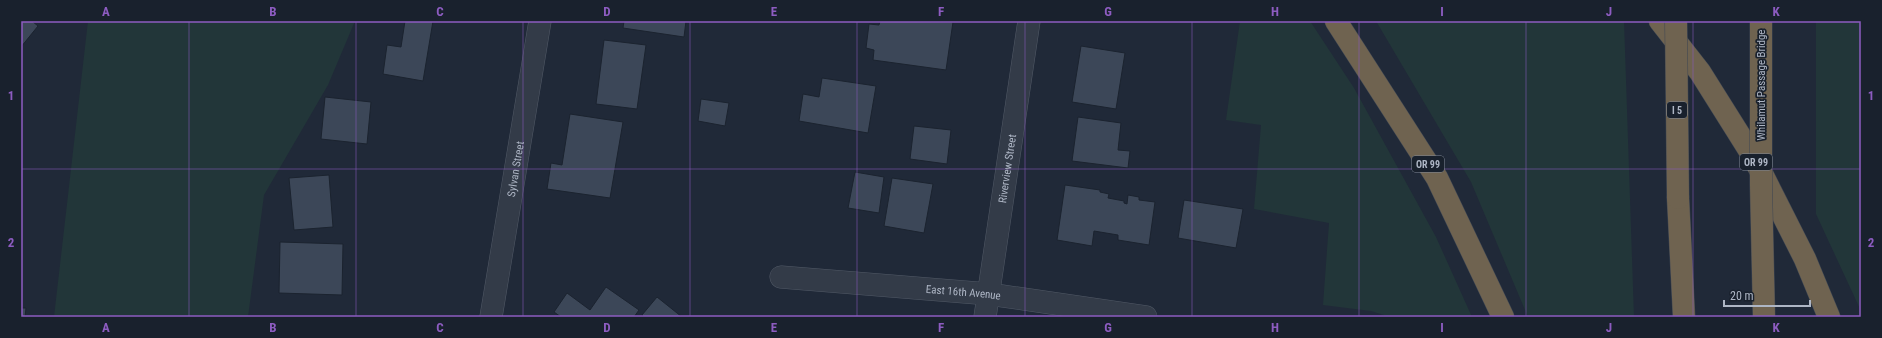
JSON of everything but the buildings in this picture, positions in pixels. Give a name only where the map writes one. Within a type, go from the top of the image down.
[{"type":"highway","name":"OR 99","points":[[1336,21],[1437,178],[1503,317]]},
{"type":"highway","name":"OR 99","points":[[1660,21],[1700,72],[1754,158],[1805,259],[1829,317]]},
{"type":"highway","name":"I 5","points":[[1676,21],[1678,198],[1684,317]]},
{"type":"highway","name":"Whilamut Passage Bridge","points":[[1761,21],[1761,155],[1764,317]]},
{"type":"street","name":"Sylvan Street","points":[[491,317],[540,21]]},
{"type":"street","name":"Riverview Street","points":[[985,317],[1029,21]]},
{"type":"street","name":"East 16th Avenue","points":[[781,277],[989,294],[1146,317]]},
{"type":"green space","points":[[88,21],[355,21],[328,85],[264,195],[248,317],[54,317]]},
{"type":"green space","points":[[1240,21],[1310,21],[1354,88],[1436,237],[1472,317],[1390,317],[1371,311],[1323,305],[1329,223],[1254,209],[1261,125],[1226,120]]},
{"type":"green space","points":[[1376,21],[1624,21],[1634,317],[1528,317],[1471,182]]},
{"type":"green space","points":[[1816,21],[1857,21],[1861,25],[1861,311],[1816,214]]}]
